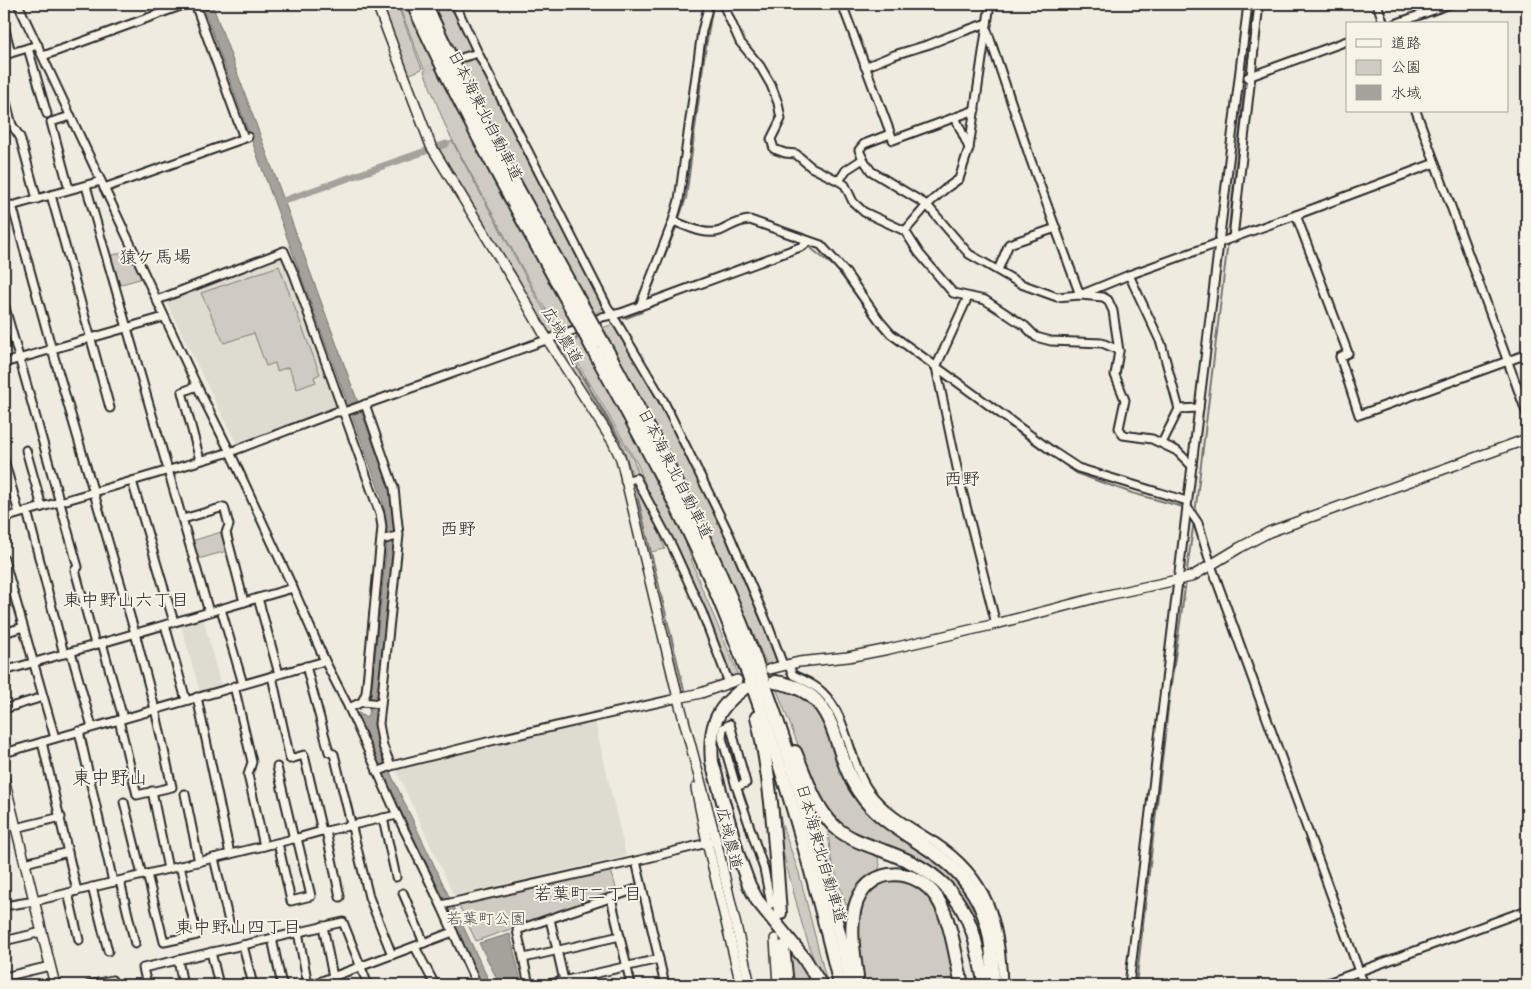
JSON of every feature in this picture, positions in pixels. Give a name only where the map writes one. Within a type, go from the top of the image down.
[{"type":"highway","name":"日本海東北自動車道","points":[[413,4],[460,103],[510,198],[571,298]]},
{"type":"highway","name":"日本海東北自動車道","points":[[425,4],[486,131],[598,347],[700,556],[734,637],[776,752],[800,828],[824,916],[840,985]]},
{"type":"highway","name":"日本海東北自動車道","points":[[598,347],[641,413],[694,518],[743,630],[797,781],[852,985]]},
{"type":"highway","points":[[700,556],[755,711],[761,734],[768,782],[780,913]]},
{"type":"highway","points":[[743,630],[818,805],[828,820],[850,837],[920,866],[937,878],[950,891],[973,934],[985,985]]},
{"type":"highway","points":[[775,682],[789,684],[801,689],[810,694],[819,704],[832,728],[850,778],[868,805],[895,828],[944,860],[966,883],[983,912],[988,928],[993,959],[993,985]]},
{"type":"highway","points":[[736,684],[713,725],[711,749],[712,762],[738,855],[749,885],[757,900],[804,958],[821,985]]},
{"type":"highway","points":[[858,985],[853,929],[854,911],[858,900],[871,883],[890,874],[902,874],[924,883],[938,899],[948,924],[962,985]]},
{"type":"highway","points":[[779,943],[787,985]]},
{"type":"street","points":[[18,4],[72,116],[164,317],[230,452],[325,661],[349,708],[477,985]]},
{"type":"street","points":[[43,56],[186,4]]},
{"type":"street","points":[[104,188],[246,138],[195,4]]},
{"type":"street","name":"広域農道","points":[[377,4],[431,146],[613,442],[621,460],[712,841],[750,985]]},
{"type":"street","points":[[455,4],[607,306],[663,400],[730,536],[785,665],[791,673],[816,687],[833,706],[842,724],[860,776],[880,804],[906,824],[947,850],[971,874],[980,887],[988,901],[999,934],[1002,950],[1003,985]]},
{"type":"street","points":[[640,306],[673,221],[679,200],[702,31],[709,4]]},
{"type":"street","points":[[724,4],[740,42],[760,66],[771,85],[778,103],[781,119],[771,139],[774,149],[796,154],[811,167],[840,181],[845,185],[854,202],[864,212],[905,231],[919,254],[953,293],[985,300],[1025,326],[1036,337],[1051,342],[1102,343],[1119,352]]},
{"type":"street","points":[[842,4],[893,140],[975,110]]},
{"type":"street","points":[[905,231],[927,205],[959,179],[969,148],[990,4]]},
{"type":"street","points":[[1129,985],[1248,4]]},
{"type":"street","points":[[1233,238],[1258,4]]},
{"type":"street","points":[[1377,4],[1383,22]]},
{"type":"street","points":[[1400,22],[1450,4]]},
{"type":"street","points":[[4,26],[7,54],[38,45]]},
{"type":"street","points":[[865,67],[950,36],[987,27]]},
{"type":"street","points":[[987,27],[1080,295]]},
{"type":"street","points":[[1238,82],[1250,75],[1346,41]]},
{"type":"street","points":[[28,48],[48,114]]},
{"type":"street","points":[[464,57],[478,53]]},
{"type":"street","points":[[4,94],[12,125],[20,137],[36,199]]},
{"type":"street","points":[[1416,112],[1527,414]]},
{"type":"street","points":[[69,189],[51,122],[72,116]]},
{"type":"street","points":[[955,117],[969,148]]},
{"type":"street","points":[[4,127],[12,125]]},
{"type":"street","points":[[890,134],[864,144],[859,150],[863,159],[871,171],[927,205],[968,254],[1021,284],[1057,296],[1080,295],[1103,297],[1108,300],[1114,311],[1119,352],[1115,375],[1125,400],[1119,428],[1123,435],[1152,438],[1162,443],[1177,451],[1192,466]]},
{"type":"street","points":[[840,181],[846,170],[863,159]]},
{"type":"street","points":[[1080,295],[1435,163]]},
{"type":"street","points":[[4,207],[101,181]]},
{"type":"street","points":[[86,186],[209,612]]},
{"type":"street","points":[[51,195],[110,408]]},
{"type":"street","points":[[4,304],[78,566],[75,570],[121,719],[137,794],[172,787],[155,709],[135,633],[52,350],[12,205]]},
{"type":"street","points":[[1296,215],[1348,353],[1340,357],[1358,415],[1527,354]]},
{"type":"street","points":[[673,221],[711,232],[719,231],[742,220],[750,220],[821,245],[846,273],[891,334],[1052,451],[1078,468],[1187,504],[1198,523],[1211,565],[1364,985]]},
{"type":"street","points":[[998,270],[1009,244],[1056,228]]},
{"type":"street","points":[[4,518],[230,452],[336,412],[346,412],[574,330],[602,317],[621,313],[803,246],[808,241]]},
{"type":"street","points":[[156,300],[284,251],[295,274],[346,412],[380,514],[382,527],[376,619],[365,703]]},
{"type":"street","points":[[1129,276],[1161,343],[1179,409],[1162,443]]},
{"type":"street","points":[[968,297],[936,367],[960,482],[996,624]]},
{"type":"street","points":[[4,363],[164,317]]},
{"type":"street","points":[[197,386],[182,392],[200,460]]},
{"type":"street","points":[[364,405],[394,488],[396,502],[398,535],[380,704],[380,732],[389,766]]},
{"type":"street","points":[[1179,409],[1199,408]]},
{"type":"street","points":[[770,669],[785,665],[869,653],[996,624],[1102,596],[1191,577],[1270,532],[1527,440]]},
{"type":"street","points":[[26,450],[42,507]]},
{"type":"street","points":[[4,460],[23,512],[92,727]]},
{"type":"street","points":[[378,771],[389,766],[491,741],[736,684],[673,548],[636,478],[626,481]]},
{"type":"street","points":[[132,481],[174,622]]},
{"type":"street","points":[[182,519],[224,507],[228,526],[226,533],[244,602]]},
{"type":"street","points":[[385,539],[397,536]]},
{"type":"street","points":[[4,559],[55,738]]},
{"type":"street","points":[[4,671],[293,588]]},
{"type":"street","points":[[4,594],[13,591]]},
{"type":"street","points":[[258,598],[276,675],[290,759],[304,755],[340,897]]},
{"type":"street","points":[[221,609],[243,684]]},
{"type":"street","points":[[376,619],[389,616]]},
{"type":"street","points":[[165,625],[186,700]]},
{"type":"street","points":[[4,633],[23,627]]},
{"type":"street","points":[[4,753],[325,661]]},
{"type":"street","points":[[306,666],[328,752],[334,754],[369,897],[392,956]]},
{"type":"street","points":[[234,686],[252,762],[248,775],[264,846]]},
{"type":"street","points":[[4,709],[43,697]]},
{"type":"street","points":[[198,697],[230,854]]},
{"type":"street","points":[[349,708],[365,703],[380,704]]},
{"type":"street","points":[[736,787],[746,783],[730,724],[722,728],[722,738],[736,787],[764,869],[771,904]]},
{"type":"street","points":[[79,731],[116,882],[135,944]]},
{"type":"street","points":[[42,742],[77,891]]},
{"type":"street","points":[[278,767],[311,896],[291,901],[278,843]]},
{"type":"street","points":[[4,784],[26,863],[55,985]]},
{"type":"street","points":[[152,791],[168,869]]},
{"type":"street","points":[[185,794],[199,862]]},
{"type":"street","points":[[124,802],[164,942],[197,935],[180,866]]},
{"type":"street","points":[[4,907],[397,815]]},
{"type":"street","points":[[16,828],[60,817]]},
{"type":"street","points":[[383,818],[396,877]]},
{"type":"street","points":[[441,905],[636,861],[712,841]]},
{"type":"street","name":"広域農道","points":[[712,841],[741,985]]},
{"type":"street","points":[[26,863],[68,852]]},
{"type":"street","points":[[214,858],[230,926]]},
{"type":"street","points":[[636,861],[665,985]]},
{"type":"street","points":[[92,887],[108,951]]},
{"type":"street","points":[[529,985],[517,930],[642,887]]},
{"type":"street","points":[[68,893],[79,940]]},
{"type":"street","points":[[403,893],[424,943]]},
{"type":"street","points":[[611,898],[631,985]]},
{"type":"street","points":[[1322,985],[1527,910]]},
{"type":"street","points":[[550,919],[565,983]]},
{"type":"street","points":[[147,985],[143,968],[343,922],[368,985]]},
{"type":"street","points":[[323,926],[333,976]]},
{"type":"street","points":[[4,941],[42,932]]},
{"type":"street","points":[[298,932],[314,985],[333,976],[392,956],[453,932]]},
{"type":"street","points":[[524,958],[620,936]]},
{"type":"street","points":[[272,938],[281,981],[284,985]]},
{"type":"street","points":[[778,985],[779,943]]},
{"type":"street","points":[[243,945],[253,985]]},
{"type":"street","points":[[416,946],[435,985]]},
{"type":"street","points":[[211,952],[219,985]]},
{"type":"street","points":[[545,985],[565,983],[659,959]]},
{"type":"street","points":[[178,960],[183,985]]},
{"type":"street","points":[[4,978],[50,966]]},
{"type":"street","points":[[89,985],[112,980],[113,985]]},
{"type":"shaded area","points":[[283,258],[337,407],[237,445],[166,302]]},
{"type":"shaded area","points":[[203,617],[221,687],[200,692],[181,625]]},
{"type":"shaded area","points":[[595,722],[626,856],[454,896],[395,768]]},
{"type":"green space","points":[[381,4],[397,4],[422,69],[408,75]]},
{"type":"green space","points":[[398,4],[407,4],[435,65],[424,69]]},
{"type":"green space","points":[[433,4],[449,4],[471,47],[469,51],[456,57]]},
{"type":"green space","points":[[472,57],[478,62],[583,264],[583,269],[602,302],[601,310],[594,314],[531,201],[458,59]]},
{"type":"green space","points":[[436,68],[524,238],[574,326],[559,331],[537,295],[447,130],[424,71]]},
{"type":"green space","points":[[452,141],[557,331],[551,333],[544,326],[436,149]]},
{"type":"green space","points":[[129,250],[143,278],[118,285],[110,256]]},
{"type":"green space","points":[[279,266],[320,374],[314,377],[316,382],[297,389],[289,367],[277,371],[275,363],[266,366],[254,333],[224,343],[201,293]]},
{"type":"green space","points":[[616,323],[719,522],[777,659],[774,665],[767,665],[681,476],[602,328]]},
{"type":"green space","points":[[580,336],[684,538],[700,584],[735,666],[738,675],[735,677],[729,676],[652,502],[638,465],[573,355],[573,344]]},
{"type":"green space","points":[[562,339],[618,442],[631,478],[629,478],[556,345],[557,341]]},
{"type":"green space","points":[[574,361],[634,461],[645,490],[633,477],[623,447]]},
{"type":"green space","points":[[634,482],[654,517],[665,549],[651,552]]},
{"type":"green space","points":[[221,532],[227,551],[198,559],[192,541]]},
{"type":"green space","points":[[776,688],[787,689],[813,704],[826,724],[840,768],[955,875],[983,919],[989,976],[961,900],[885,849],[834,822],[822,802]]},
{"type":"green space","points":[[777,801],[782,825],[799,873],[826,979],[822,979],[818,973],[802,924],[776,826]]},
{"type":"green space","points":[[834,830],[877,854],[880,865],[877,874],[853,904],[846,905],[831,859],[828,832]]},
{"type":"green space","name":"若葉町公園","points":[[611,870],[617,892],[476,941],[459,906]]},
{"type":"green space","points":[[887,879],[916,883],[937,907],[958,985],[864,985],[859,946],[859,915],[864,899],[877,885]]},
{"type":"green space","points":[[788,944],[815,985],[790,985]]},
{"type":"water","points":[[202,4],[212,4],[389,487],[396,540],[378,737],[381,751],[389,770],[491,985],[482,985],[381,773],[356,714],[359,713],[366,718],[369,714],[387,542],[386,518],[382,498]]},
{"type":"water","points":[[510,934],[522,985],[500,985],[479,943]]},
{"type":"waterway","points":[[678,221],[686,198],[713,4]]},
{"type":"waterway","points":[[1228,236],[1254,4]]},
{"type":"waterway","points":[[280,202],[446,144]]},
{"type":"waterway","points":[[747,223],[759,227]]},
{"type":"waterway","points":[[649,295],[677,225]]},
{"type":"waterway","points":[[707,235],[715,236],[720,234]]},
{"type":"waterway","points":[[792,238],[804,243]]},
{"type":"waterway","points":[[1195,514],[1228,241]]},
{"type":"waterway","points":[[808,246],[836,268],[887,335]]},
{"type":"waterway","points":[[626,318],[642,312]]},
{"type":"waterway","points":[[578,336],[572,344],[572,358],[620,441]]},
{"type":"waterway","points":[[943,376],[1020,434],[1078,474],[1132,493],[1183,507]]},
{"type":"waterway","points":[[638,499],[684,690]]},
{"type":"waterway","points":[[1186,576],[1194,521]]},
{"type":"waterway","points":[[1136,985],[1170,692],[1186,581]]},
{"type":"tunnel","points":[[426,70],[464,57]]},
{"type":"district","name":"猿ケ馬場","points":[[155,257]]},
{"type":"district","name":"西野","points":[[962,479]]},
{"type":"district","name":"西野","points":[[458,529]]},
{"type":"district","name":"東中野山六丁目","points":[[126,600]]},
{"type":"district","name":"東中野山","points":[[110,777]]},
{"type":"district","name":"若葉町二丁目","points":[[588,894]]},
{"type":"district","name":"東中野山四丁目","points":[[238,927]]}]
